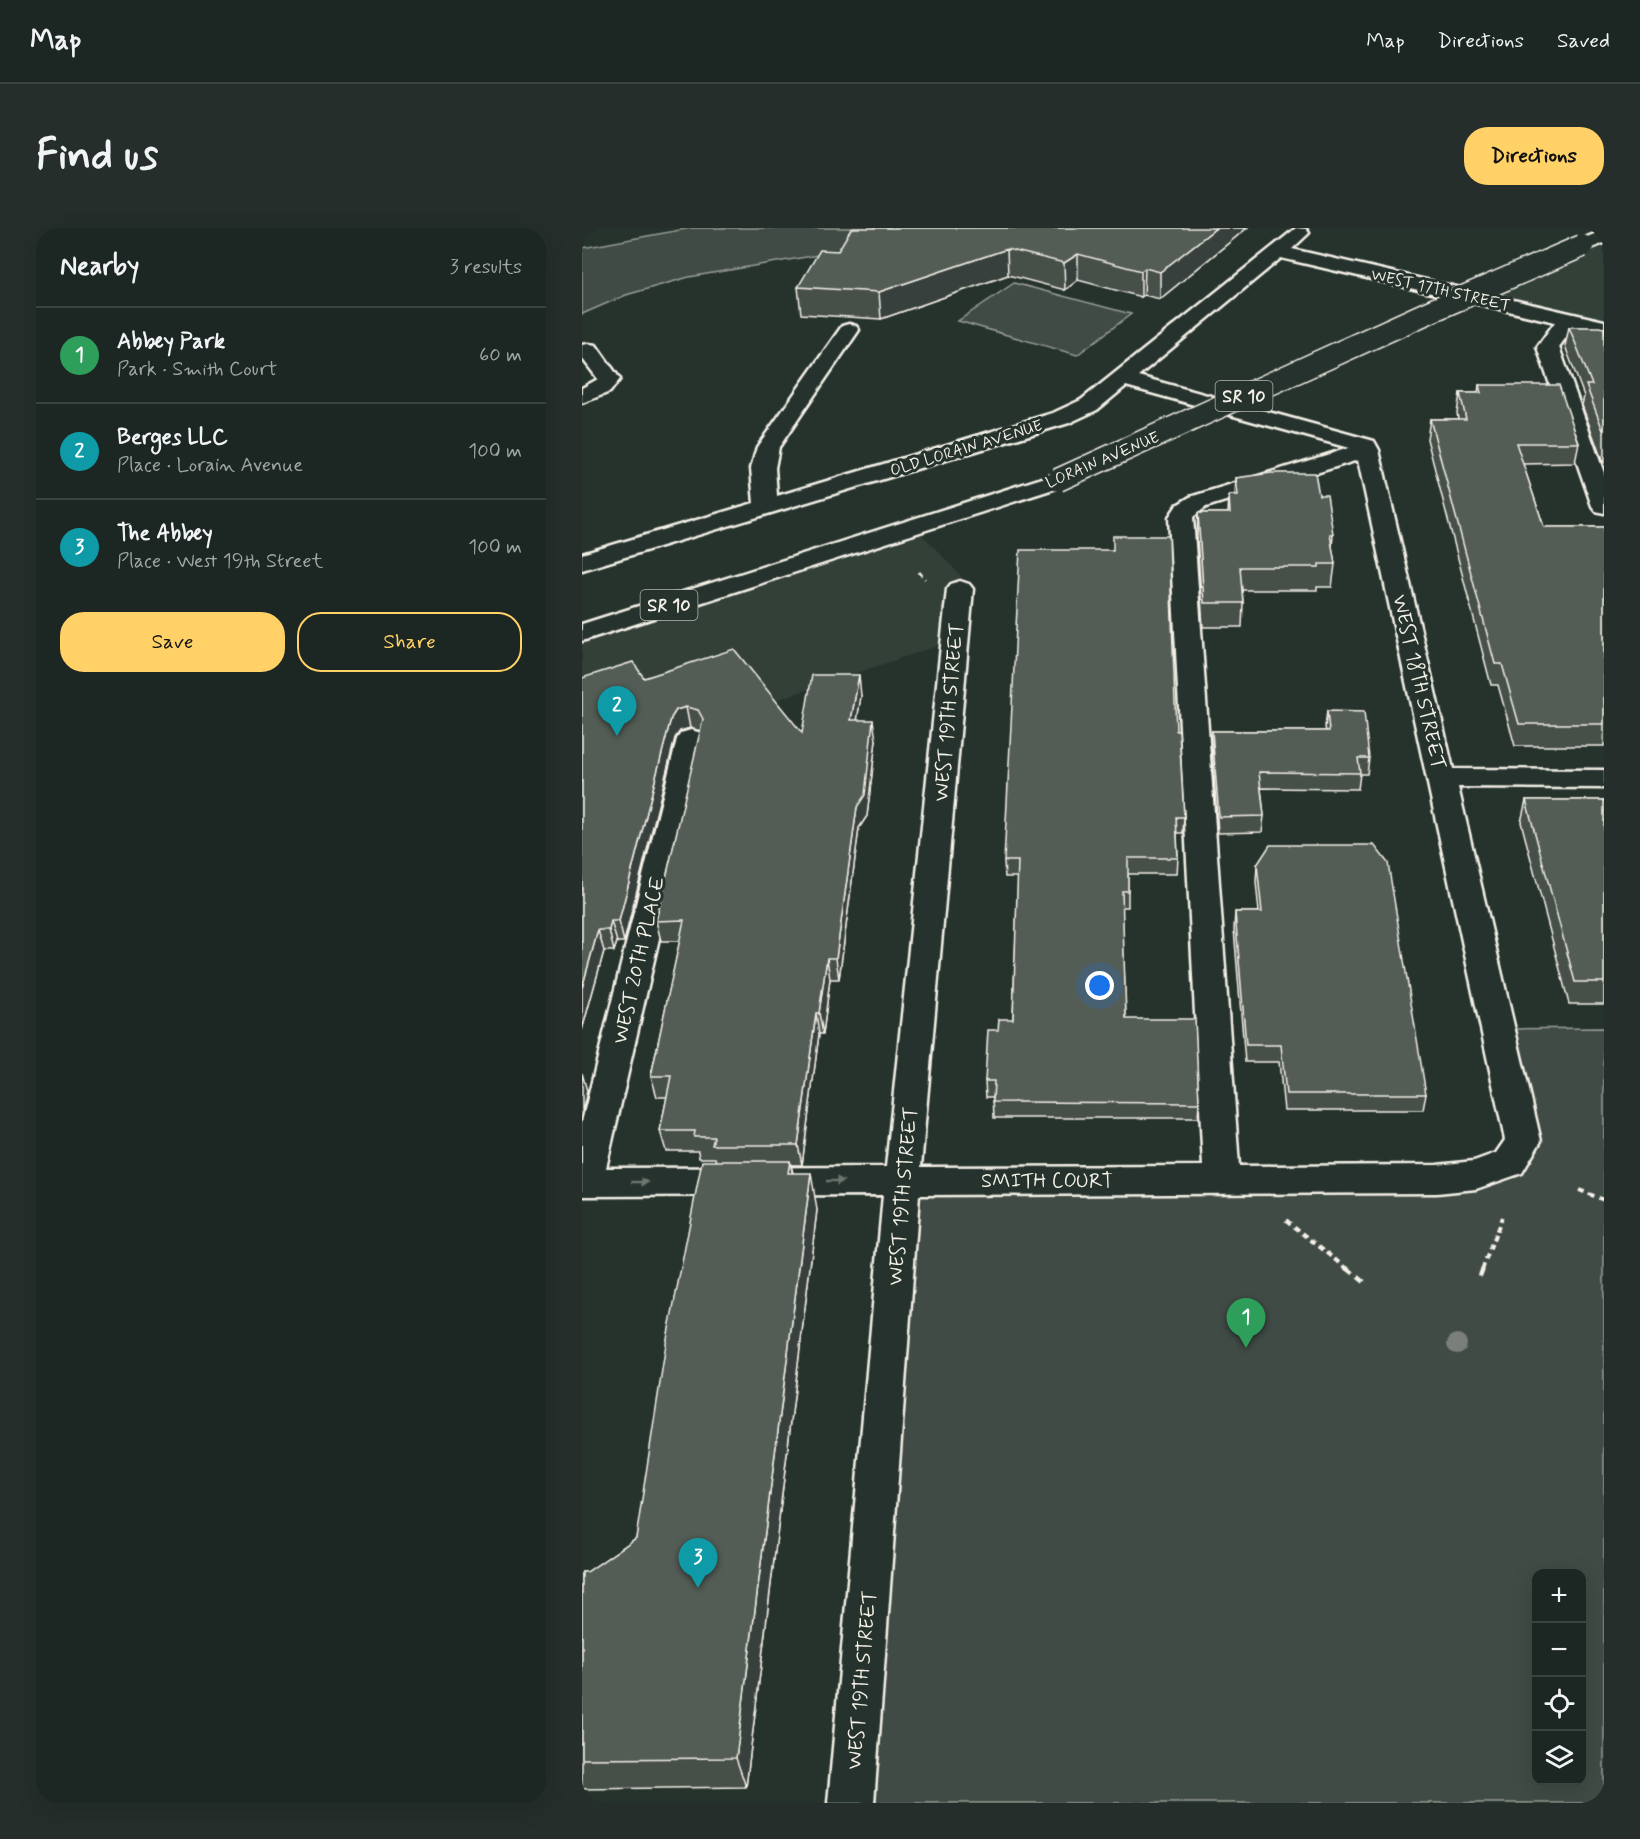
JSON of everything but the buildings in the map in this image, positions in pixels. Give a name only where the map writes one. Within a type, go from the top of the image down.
[{"type":"street","name":"OLD LORAIN AVENUE","points":[[582,562],[1060,418],[1089,405],[1299,233]]},
{"type":"street","name":"LORAIN AVENUE","points":[[582,633],[1058,480],[1431,311],[1604,236]]},
{"type":"street","name":"WEST 17TH STREET","points":[[1277,251],[1604,327]]},
{"type":"street","points":[[1569,319],[1551,340],[1548,347],[1604,506]]},
{"type":"street","points":[[766,508],[764,468],[768,447],[849,330]]},
{"type":"street","points":[[582,352],[588,350],[609,379],[602,387],[582,396]]},
{"type":"street","points":[[1121,378],[1366,446],[1367,450],[1198,502],[1186,510],[1182,517],[1185,608],[1222,1179]]},
{"type":"street","name":"WEST 18TH STREET","points":[[1367,450],[1523,1141],[1509,1163]]},
{"type":"street","name":"WEST 19TH STREET","points":[[851,1803],[902,1181],[960,589]]},
{"type":"street","name":"WEST 20TH PLACE","points":[[584,1182],[691,738]]},
{"type":"street","points":[[1441,778],[1604,779]]},
{"type":"street","name":"SMITH COURT","points":[[584,1182],[1437,1179],[1476,1175],[1509,1163]]},
{"type":"path","points":[[1579,1190],[1604,1200]]},
{"type":"path","points":[[1480,1276],[1502,1217]]},
{"type":"path","points":[[1283,1218],[1368,1285]]},
{"type":"shaded area","points":[[691,228],[976,228],[689,277],[626,295],[582,314],[582,248]]},
{"type":"shaded area","points":[[1604,238],[1604,327],[1480,298]]},
{"type":"shaded area","points":[[1014,283],[1131,314],[1077,355],[958,321]]},
{"type":"shaded area","points":[[914,526],[961,576],[955,640],[582,765],[582,633]]},
{"type":"shaded area","points":[[1604,1028],[1604,1803],[851,1803],[902,1181],[1509,1163],[1498,1029]]},
{"type":"place","name":"Berges LLC","points":[[617,736]]},
{"type":"place","name":"Abbey Park","points":[[1246,1348]]},
{"type":"place","name":"The Abbey","points":[[698,1588]]}]
